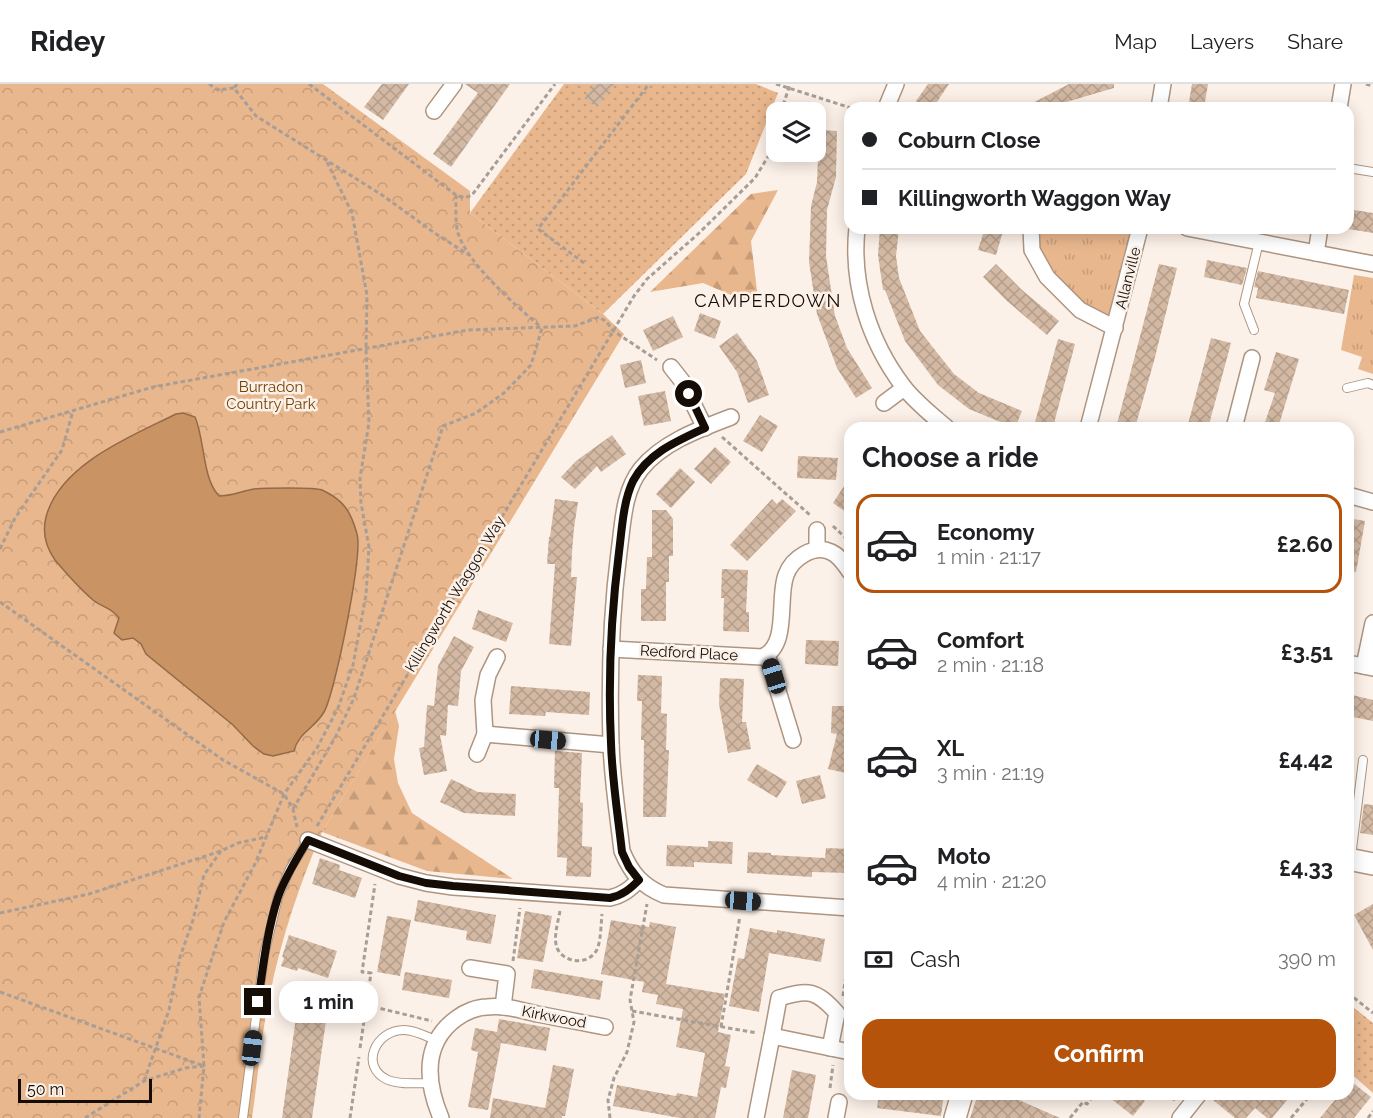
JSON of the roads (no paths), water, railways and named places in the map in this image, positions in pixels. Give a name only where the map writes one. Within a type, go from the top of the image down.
[{"type":"main road","points":[[1354,860],[1373,864]]},
{"type":"main road","points":[[955,1118],[960,1100]]},
{"type":"street","points":[[434,111],[454,84]]},
{"type":"street","points":[[888,102],[896,84]]},
{"type":"street","points":[[1160,102],[1163,84]]},
{"type":"street","points":[[1340,102],[1343,84]]},
{"type":"street","points":[[857,234],[856,267],[863,305],[876,342],[904,388],[941,422]]},
{"type":"street","name":"Allanville","points":[[1031,234],[1032,250],[1047,277],[1080,310],[1115,328]]},
{"type":"street","name":"Allanville","points":[[1090,422],[1138,234]]},
{"type":"street","points":[[1218,234],[1373,264]]},
{"type":"street","points":[[1316,253],[1319,234]]},
{"type":"street","points":[[1236,422],[1252,358]]},
{"type":"street","points":[[671,367],[682,381],[705,428]]},
{"type":"street","points":[[884,403],[904,388]]},
{"type":"street","points":[[731,417],[675,442],[649,460],[629,491],[614,594],[611,649],[610,745],[622,852],[629,867],[644,884],[664,895],[844,908]]},
{"type":"street","points":[[1354,497],[1373,502]]},
{"type":"street","points":[[816,549],[820,524]]},
{"type":"street","points":[[793,740],[767,655],[772,652],[778,639],[786,574],[798,559],[816,549],[832,552],[844,564]]},
{"type":"street","points":[[1362,665],[1373,623]]},
{"type":"street","name":"Redford Place","points":[[611,649],[754,657],[767,655]]},
{"type":"street","points":[[477,754],[485,735],[483,700],[488,675],[497,657]]},
{"type":"street","points":[[485,735],[610,745]]},
{"type":"street","points":[[308,840],[399,876],[426,883],[604,897],[619,896],[644,884]]},
{"type":"street","name":"Kirkwood","points":[[470,968],[507,974],[503,1007]]},
{"type":"street","points":[[756,1118],[779,998],[800,992],[821,995],[837,1013],[830,1048]]},
{"type":"street","name":"Kirkwood","points":[[435,1040],[448,1024],[464,1013],[485,1007],[503,1007],[605,1027]]},
{"type":"street","points":[[772,1036],[844,1051]]},
{"type":"street","points":[[435,1040],[430,1083],[441,1118]]},
{"type":"street","points":[[1187,1115],[1196,1100]]},
{"type":"street","points":[[836,1118],[839,1102]]},
{"type":"lane","points":[[1354,169],[1373,172]]},
{"type":"lane","points":[[1254,330],[1244,304],[1259,242]]},
{"type":"lane","points":[[1347,388],[1368,383],[1373,385]]},
{"type":"lane","points":[[1354,829],[1363,760]]},
{"type":"lane","points":[[243,1118],[264,956],[278,897],[290,869],[308,840]]},
{"type":"lane","points":[[430,1083],[388,1080],[378,1072],[373,1057],[377,1042],[386,1034],[404,1030],[417,1032],[435,1040]]},
{"type":"district","name":"CAMPERDOWN","points":[[768,300]]},
{"type":"park label","name":"Burradon Country Park","points":[[271,396]]}]
